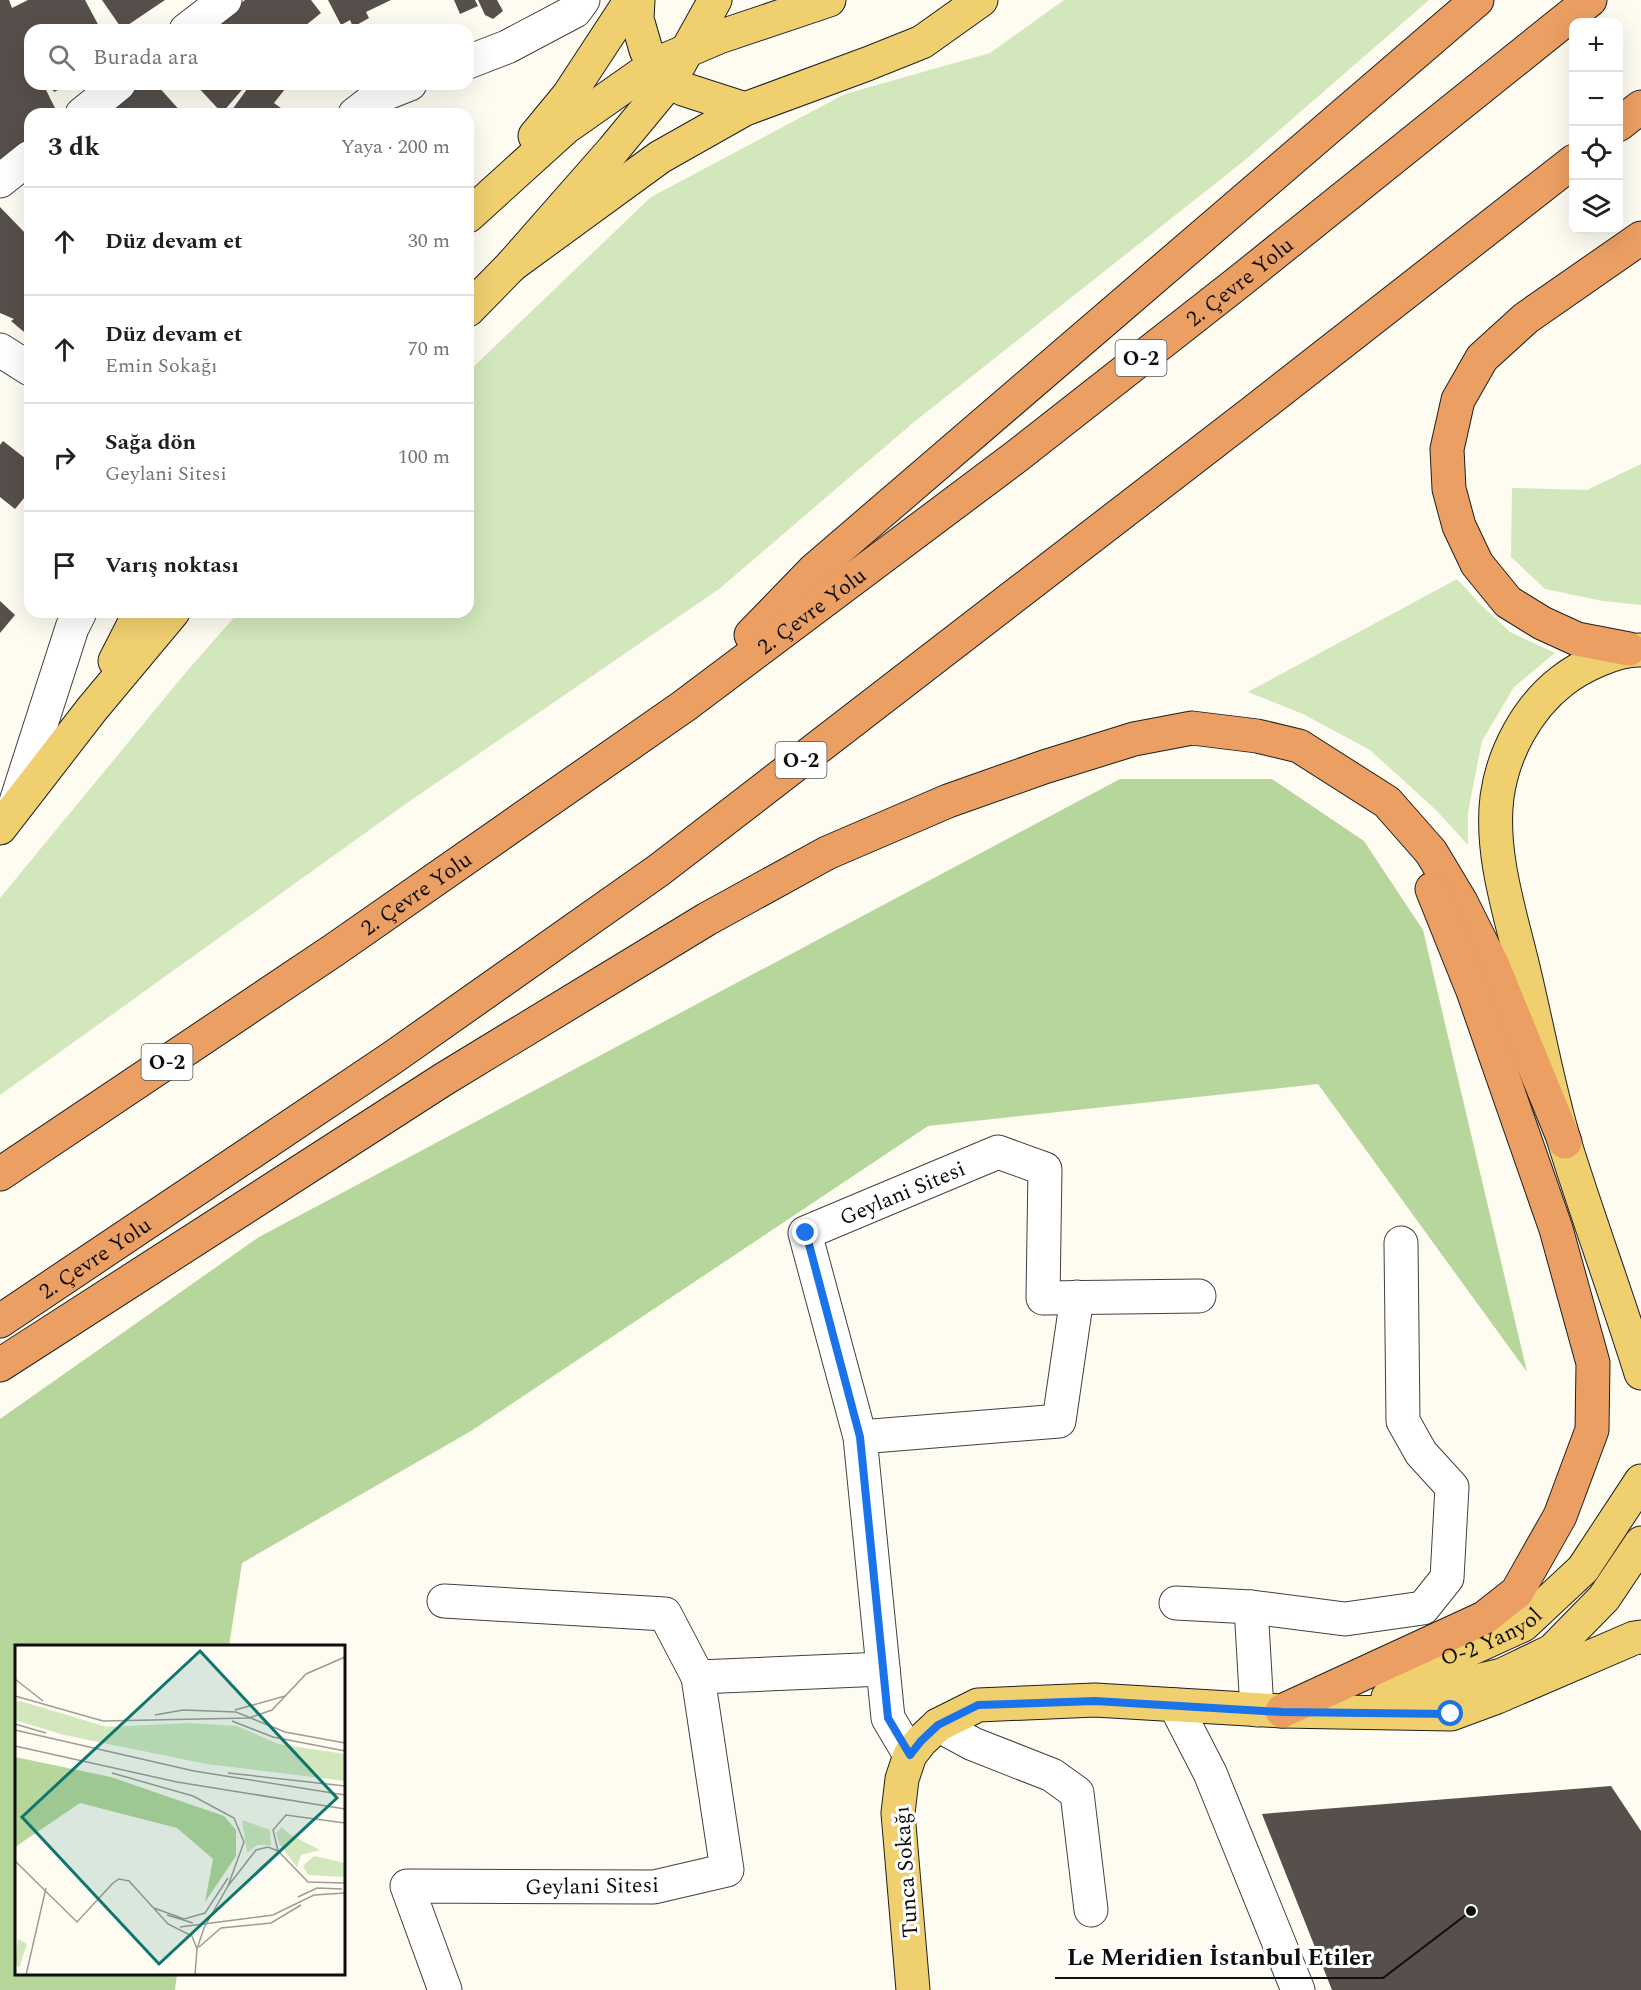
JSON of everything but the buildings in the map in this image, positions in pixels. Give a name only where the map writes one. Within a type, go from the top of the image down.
[{"type":"highway","points":[[684,706],[814,570],[1477,0]]},
{"type":"highway","name":"2. Çevre Yolu","points":[[0,1174],[334,950],[684,706],[1017,456],[1249,274],[1590,0]]},
{"type":"highway","points":[[1623,121],[1641,107]]},
{"type":"highway","name":"2. Çevre Yolu","points":[[0,1321],[392,1058],[658,870],[1271,398],[1569,165]]},
{"type":"highway","points":[[1635,650],[1577,639],[1542,623],[1508,602],[1477,564],[1459,526],[1449,489],[1447,449],[1458,400],[1482,358],[1526,318],[1641,238]]},
{"type":"highway","points":[[0,1365],[444,1079],[707,919],[827,853],[948,801],[1044,767],[1134,739],[1192,728],[1257,736],[1299,746],[1387,802],[1431,852],[1461,902],[1493,966],[1565,1142]]},
{"type":"highway","points":[[1269,1711],[1484,1617],[1517,1592],[1560,1516],[1592,1430],[1593,1363],[1556,1229],[1473,991],[1422,866],[1386,814],[1334,768]]},
{"type":"highway","points":[[0,1152],[334,950]]},
{"type":"main road","points":[[474,210],[568,96],[631,0]]},
{"type":"main road","points":[[638,0],[637,19],[646,50],[663,73],[683,89],[745,109]]},
{"type":"main road","points":[[689,50],[715,0]]},
{"type":"main road","points":[[474,210],[565,128],[663,73],[689,50],[719,37],[829,0]]},
{"type":"main road","points":[[512,265],[660,158],[745,109],[922,42],[981,0]]},
{"type":"main road","points":[[474,304],[512,265],[613,150],[663,73]]},
{"type":"main road","points":[[92,709],[137,618]]},
{"type":"main road","points":[[4,813],[168,618]]},
{"type":"main road","points":[[1635,650],[1577,669],[1552,689],[1526,720],[1512,746],[1502,774],[1497,798],[1496,830],[1506,896],[1565,1142],[1641,1373]]},
{"type":"main road","name":"O-2 Yanyol","points":[[1269,1711],[1401,1667],[1466,1651],[1523,1625],[1583,1569],[1641,1481]]},
{"type":"main road","points":[[1269,1711],[1443,1689],[1502,1675],[1552,1652],[1604,1598],[1641,1544]]},
{"type":"main road","points":[[910,1755],[938,1725],[978,1705],[1095,1701],[1269,1711],[1451,1714],[1641,1637]]},
{"type":"main road","name":"Tunca Sokağı","points":[[910,1755],[902,1779],[898,1813],[913,1990]]},
{"type":"street","points":[[194,24],[225,0]]},
{"type":"street","points":[[474,60],[507,47],[555,21],[575,10],[583,0]]},
{"type":"street","points":[[89,108],[112,90]]},
{"type":"street","points":[[363,108],[377,97],[395,90]]},
{"type":"street","points":[[0,181],[24,162]]},
{"type":"street","points":[[0,350],[24,365]]},
{"type":"street","points":[[4,813],[77,618]]},
{"type":"street","name":"Geylani Sitesi","points":[[910,1755],[888,1718],[860,1437],[806,1233],[998,1152],[1045,1169],[1043,1298],[1199,1296]]},
{"type":"street","points":[[1176,1603],[1251,1606],[1345,1619],[1356,1618],[1422,1608],[1447,1578],[1452,1487],[1421,1453],[1403,1421],[1401,1244]]},
{"type":"street","points":[[860,1437],[1059,1421],[1077,1297]]},
{"type":"street","name":"Geylani Sitesi","points":[[444,1601],[665,1614],[698,1677],[727,1870],[654,1887],[407,1886],[445,1990]]},
{"type":"street","points":[[1251,1606],[1269,1711]]},
{"type":"street","points":[[698,1677],[883,1669]]},
{"type":"street","points":[[1175,1705],[1210,1773],[1298,1990]]},
{"type":"street","points":[[938,1725],[973,1744],[1052,1775],[1077,1793],[1091,1910]]},
{"type":"green space","points":[[1064,0],[1429,0],[1245,160],[914,422],[719,589],[407,803],[0,1095],[0,898],[187,671],[234,618],[474,618],[474,366],[651,197],[845,94],[990,53]]},
{"type":"green space","points":[[1641,464],[1641,605],[1603,601],[1545,589],[1511,557],[1512,488],[1587,490]]},
{"type":"green space","points":[[1457,579],[1510,632],[1555,653],[1514,687],[1482,741],[1468,812],[1468,845],[1436,810],[1370,750],[1303,714],[1248,692]]},
{"type":"green space","points":[[1120,779],[1272,779],[1364,841],[1423,930],[1527,1372],[1318,1084],[928,1126],[471,1431],[242,1563],[229,1645],[15,1645],[15,1975],[177,1975],[175,1990],[0,1990],[0,1419],[259,1237]]},
{"type":"place","name":"Le Meridien İstanbul Etiler","points":[[1471,1911]]},
{"type":"route","points":[[806,1233],[860,1437],[888,1718],[910,1755],[938,1725],[978,1705],[1095,1701],[1282,1712],[1451,1714]]}]
